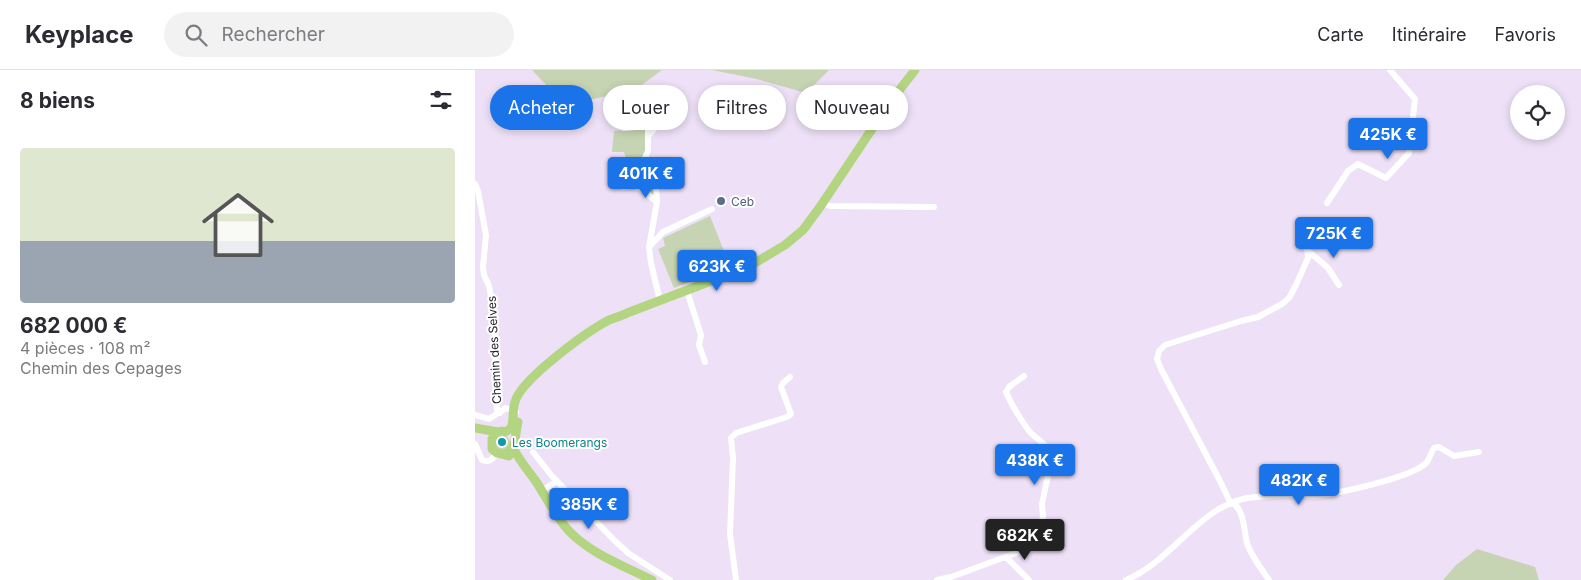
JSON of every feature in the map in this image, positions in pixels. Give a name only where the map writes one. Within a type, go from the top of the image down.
[{"type":"main road","points":[[521,461],[501,454],[492,448],[491,442],[493,436],[510,429],[512,426],[515,401],[520,391],[530,380],[590,332],[608,321],[748,267],[785,245],[803,230],[890,102],[915,70]]},
{"type":"main road","points":[[501,454],[510,452],[513,444],[519,407],[525,386]]},
{"type":"main road","points":[[475,428],[511,435],[521,461],[569,531],[589,547],[652,580]]},
{"type":"main road","points":[[475,428],[491,442]]},
{"type":"street","points":[[1327,203],[1348,171],[1358,164],[1386,178],[1409,153],[1415,99],[1390,70]]},
{"type":"street","points":[[640,92],[648,114],[617,117],[611,108],[640,92]]},
{"type":"street","points":[[645,160],[648,130]]},
{"type":"street","points":[[648,138],[654,130]]},
{"type":"street","points":[[622,160],[624,163],[645,160]]},
{"type":"street","points":[[645,160],[655,170]]},
{"type":"street","points":[[661,301],[649,247],[657,202],[655,170],[659,164],[666,162]]},
{"type":"street","name":"Chemin des Selves","points":[[475,184],[486,235],[484,275],[489,286],[494,313],[498,413],[505,408],[513,410]]},
{"type":"street","points":[[620,184],[624,187],[632,185],[644,190],[657,202]]},
{"type":"street","points":[[823,203],[830,206],[934,207]]},
{"type":"street","points":[[649,247],[663,232],[712,208]]},
{"type":"street","points":[[1269,580],[1248,546],[1244,523],[1237,506],[1232,503],[1157,359],[1159,351],[1165,345],[1258,317],[1282,304],[1289,298],[1308,258],[1307,242]]},
{"type":"street","points":[[1307,250],[1328,268],[1339,286]]},
{"type":"street","points":[[687,291],[701,335],[699,344],[705,362]]},
{"type":"street","points":[[937,580],[951,577],[1015,553],[1028,544],[1041,525],[1043,516],[1042,504],[1054,458],[1051,451],[1030,432],[1006,392],[1009,387],[1024,376]]},
{"type":"street","points":[[737,580],[730,534],[733,458],[731,438],[736,433],[787,417],[791,414],[781,387],[783,382],[790,377]]},
{"type":"street","points":[[513,410],[516,411],[518,422]]},
{"type":"street","points":[[475,415],[489,419],[498,413]]},
{"type":"street","points":[[475,444],[482,460],[489,462],[501,454]]},
{"type":"street","points":[[1126,580],[1138,575],[1161,558],[1206,518],[1232,503],[1247,498],[1294,495],[1315,496],[1399,477],[1419,468],[1428,461],[1433,448],[1439,447],[1454,456],[1479,452]]},
{"type":"street","points":[[533,452],[614,540],[633,556],[670,580]]},
{"type":"street","points":[[541,491],[557,480]]},
{"type":"street","points":[[625,567],[633,556]]},
{"type":"street","points":[[1006,557],[1029,580]]},
{"type":"green space","points":[[532,70],[662,70],[642,85],[603,85],[603,97],[593,99],[593,85],[546,85]]},
{"type":"green space","points":[[712,70],[829,70],[814,85],[796,85],[796,90],[786,87],[786,85],[778,85]]},
{"type":"green space","points":[[646,130],[643,158],[627,161],[624,152],[612,152],[614,131]]},
{"type":"green space","points":[[644,162],[654,171],[656,199],[639,185],[625,184],[624,166]]},
{"type":"green space","points":[[710,216],[730,266],[674,288],[658,249],[665,246],[663,238]]},
{"type":"green space","points":[[502,435],[510,443],[502,451],[494,443]]},
{"type":"green space","points":[[1477,549],[1535,567],[1539,580],[1443,580],[1456,565]]},
{"type":"place","name":"Ceb","points":[[721,201]]},
{"type":"place","name":"Les Boomerangs","points":[[502,442]]}]
